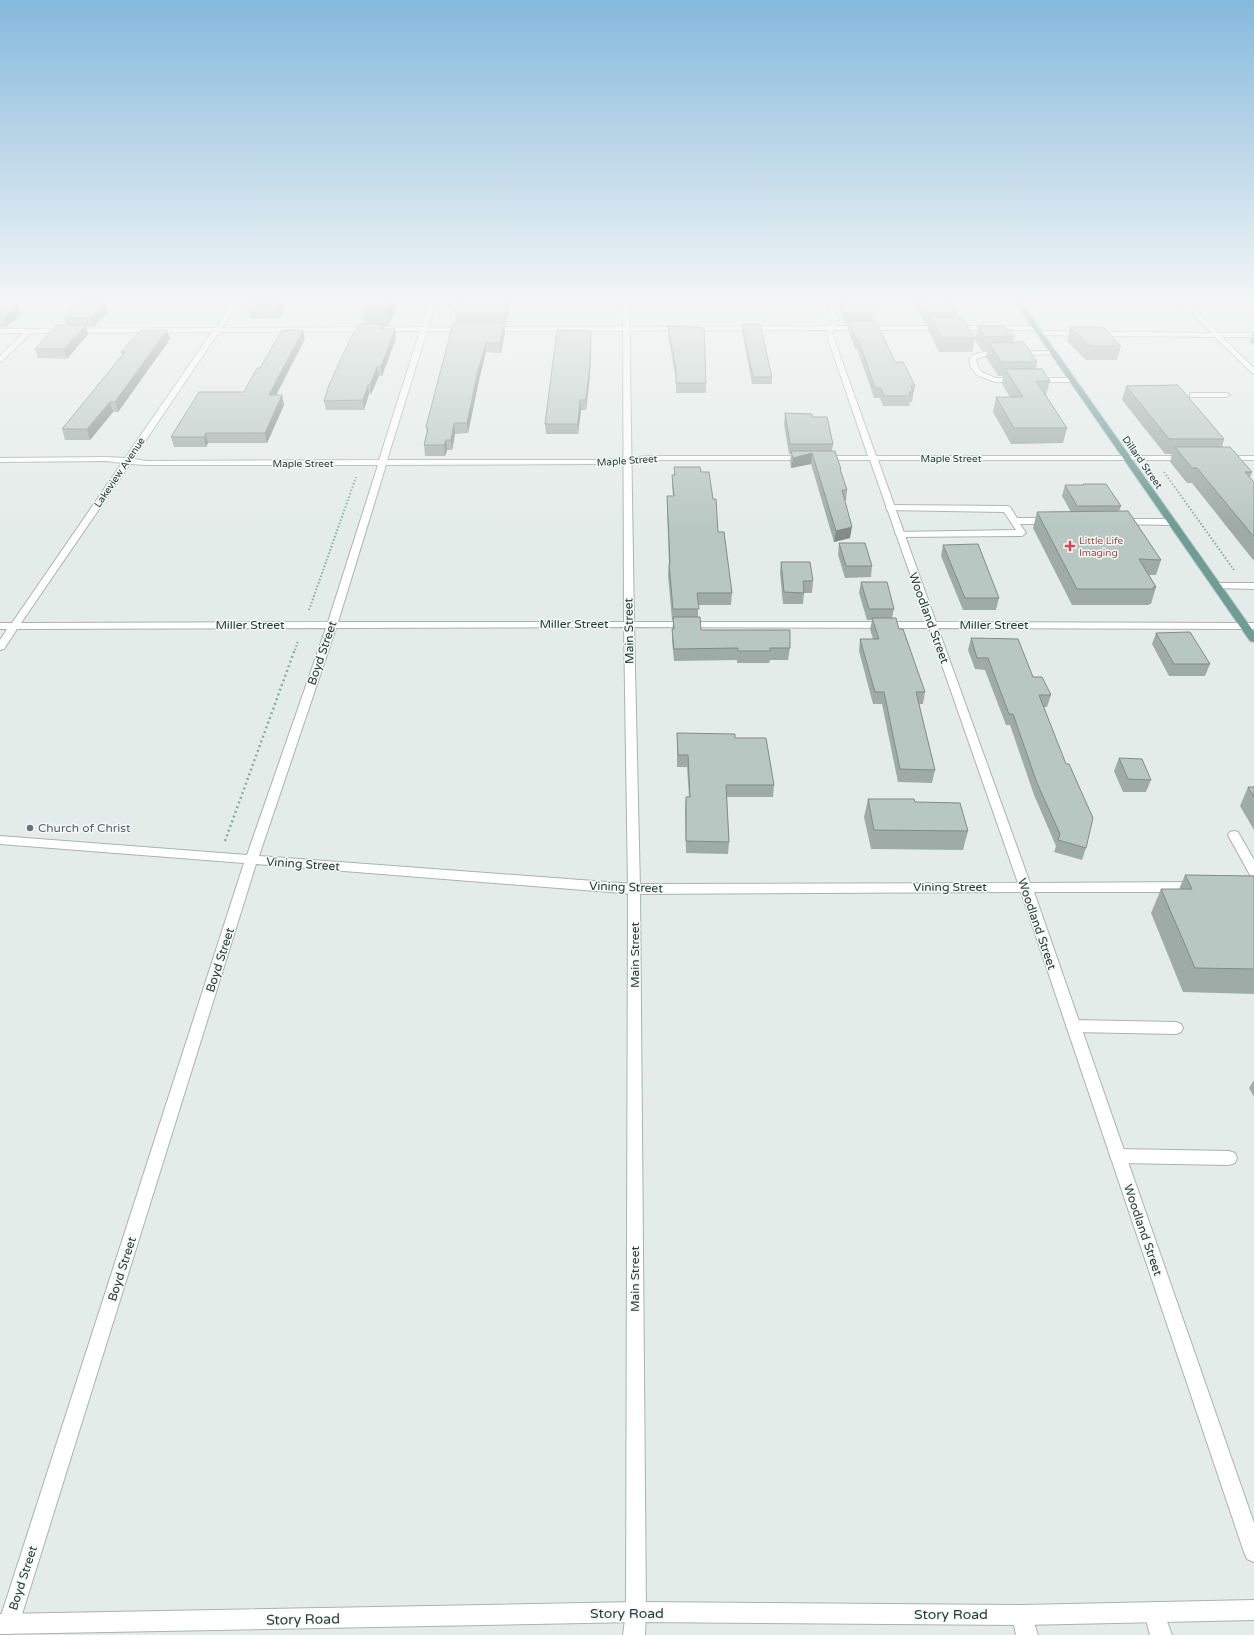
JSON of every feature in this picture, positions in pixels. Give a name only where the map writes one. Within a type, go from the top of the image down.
[{"type":"main road","name":"Dillard Street","points":[[1069,374],[1218,586],[1250,626],[1254,639]]},
{"type":"street","name":"Lakeview Avenue","points":[[0,647],[186,374]]},
{"type":"street","name":"Boyd Street","points":[[4,1624],[252,860],[332,625],[409,374]]},
{"type":"street","name":"Main Street","points":[[626,374],[634,889],[636,1612],[634,1635]]},
{"type":"street","name":"Woodland Street","points":[[843,374],[1025,886],[1254,1552]]},
{"type":"street","points":[[980,374],[984,378],[995,380],[1073,380]]},
{"type":"street","points":[[1193,395],[1226,395]]},
{"type":"street","name":"Maple Street","points":[[0,460],[106,459],[147,464],[600,462],[650,458],[1199,458]]},
{"type":"street","points":[[1215,458],[1254,458]]},
{"type":"street","points":[[890,508],[1007,509],[1022,533],[899,534]]},
{"type":"street","points":[[1015,521],[1061,521]]},
{"type":"street","points":[[1107,522],[1172,522]]},
{"type":"street","points":[[1218,586],[1254,586]]},
{"type":"street","name":"Miller Street","points":[[0,626],[629,624],[1250,626]]},
{"type":"street","points":[[1234,835],[1254,872]]},
{"type":"street","name":"Vining Street","points":[[0,840],[634,889],[1025,886],[1207,887]]},
{"type":"street","points":[[1073,1026],[1176,1028]]},
{"type":"street","points":[[1118,1156],[1229,1158]]},
{"type":"street","name":"Story Road","points":[[4,1624],[636,1612],[1022,1615],[1254,1610]]},
{"type":"street","points":[[1154,1612],[1161,1635]]},
{"type":"street","points":[[1022,1615],[1027,1635]]},
{"type":"path","points":[[219,858],[358,472],[364,462]]},
{"type":"path","points":[[1163,471],[1234,571],[1240,571]]},
{"type":"building","points":[[107,374],[135,374],[115,402],[110,402],[87,429],[62,429]]},
{"type":"building","points":[[254,374],[280,374],[269,395],[282,395],[265,433],[206,433],[204,437],[171,437],[199,392],[244,392]]},
{"type":"building","points":[[334,374],[374,374],[370,385],[368,385],[363,400],[324,401]]},
{"type":"building","points":[[440,374],[477,374],[467,423],[454,423],[451,440],[446,440],[444,445],[424,445],[428,428],[426,427]]},
{"type":"building","points":[[551,374],[589,374],[586,400],[580,400],[578,424],[545,424]]},
{"type":"building","points":[[676,374],[706,374],[706,383],[676,383]]},
{"type":"building","points":[[752,374],[771,374],[772,377],[753,377]]},
{"type":"building","points":[[870,374],[909,374],[915,386],[911,386],[913,392],[909,392],[911,396],[884,396],[881,388],[875,388]]},
{"type":"building","points":[[1008,374],[1046,374],[1050,381],[1036,381],[1067,428],[1014,428],[996,397],[1023,397]]},
{"type":"building","points":[[1178,385],[1224,439],[1169,439],[1126,386]]},
{"type":"building","points":[[785,413],[812,414],[812,417],[827,417],[833,444],[790,444]]},
{"type":"building","points":[[1175,447],[1230,447],[1252,472],[1245,472],[1254,482],[1254,537],[1197,468],[1192,468]]},
{"type":"building","points":[[791,451],[835,451],[847,490],[842,490],[852,527],[836,531],[812,453],[793,458]]},
{"type":"building","points":[[674,467],[700,467],[701,472],[709,472],[713,499],[716,499],[718,532],[724,532],[732,593],[697,593],[699,609],[673,609],[669,564],[667,496],[674,496],[672,475],[675,475]]},
{"type":"building","points":[[1083,484],[1106,484],[1121,506],[1077,506],[1065,485],[1084,485]]},
{"type":"building","points":[[1128,511],[1161,560],[1139,559],[1156,587],[1153,587],[1154,589],[1077,589],[1037,512]]},
{"type":"building","points":[[839,543],[865,543],[872,566],[846,566]]},
{"type":"building","points":[[978,544],[999,598],[965,598],[943,545]]},
{"type":"building","points":[[781,562],[810,562],[813,581],[803,581],[804,593],[784,592]]},
{"type":"building","points":[[861,582],[887,582],[894,609],[869,609]]},
{"type":"building","points":[[673,617],[700,617],[701,630],[790,630],[790,648],[770,648],[770,651],[738,651],[738,648],[674,649],[672,629],[674,629]]},
{"type":"building","points":[[872,618],[896,618],[899,629],[903,629],[925,692],[916,692],[935,770],[900,769],[884,692],[875,692],[860,639],[879,639]]},
{"type":"building","points":[[1190,632],[1210,664],[1174,664],[1156,633]]},
{"type":"building","points":[[971,638],[1018,639],[1033,677],[1042,677],[1051,695],[1039,695],[1066,764],[1069,764],[1093,818],[1086,848],[1058,840],[1060,834],[1037,783],[1013,714],[1009,714],[988,658],[977,658]]},
{"type":"building","points":[[677,733],[735,734],[735,738],[766,738],[774,785],[726,785],[729,842],[686,841],[686,797],[690,797],[688,755],[678,755]]},
{"type":"building","points":[[1119,758],[1142,759],[1151,780],[1128,779]]},
{"type":"building","points":[[1248,787],[1254,787],[1254,797]]},
{"type":"building","points":[[868,799],[914,799],[915,802],[960,803],[968,831],[874,830]]},
{"type":"building","points":[[1185,875],[1254,876],[1254,969],[1195,968],[1161,889],[1192,889]]},
{"type":"place","name":"Little Life Imaging","points":[[1070,546]]},
{"type":"place","name":"Church of Christ","points":[[30,828]]}]
